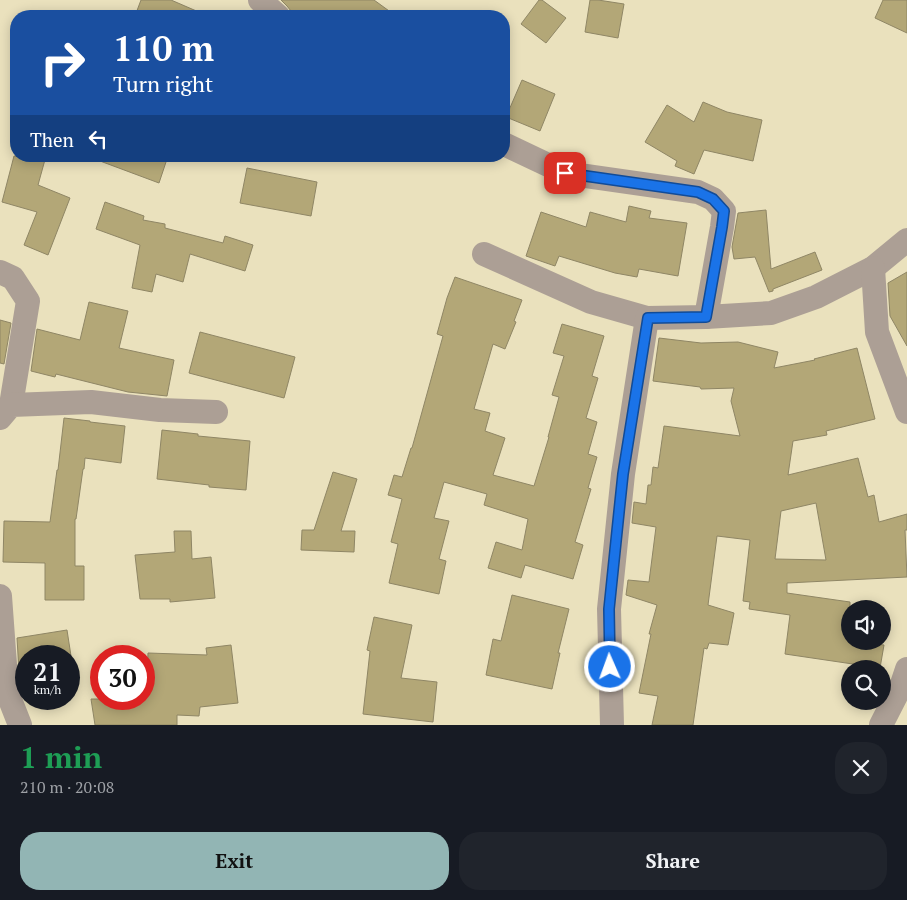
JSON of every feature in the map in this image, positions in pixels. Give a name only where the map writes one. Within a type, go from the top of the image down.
[{"type":"street","points":[[260,0],[271,10]]},
{"type":"street","points":[[510,147],[565,173],[698,192],[713,199],[724,211],[706,317]]},
{"type":"street","points":[[484,254],[591,302],[648,318],[706,317],[771,313],[816,297],[873,268],[907,240]]},
{"type":"street","points":[[873,268],[877,332],[907,412]]},
{"type":"street","points":[[0,272],[13,278],[28,301],[6,411],[90,402],[160,410],[216,412]]},
{"type":"street","points":[[612,725],[609,609],[623,474],[648,318]]},
{"type":"street","points":[[0,596],[4,692],[20,725]]},
{"type":"street","points":[[881,725],[902,684],[907,669]]},
{"type":"building","points":[[141,0],[171,0],[194,10],[137,10]]},
{"type":"building","points":[[281,0],[374,0],[388,10],[290,10]]},
{"type":"building","points":[[539,0],[542,0],[566,18],[546,43],[521,24]]},
{"type":"building","points":[[590,0],[624,4],[618,38],[585,32]]},
{"type":"building","points":[[883,0],[907,0],[907,33],[875,18]]},
{"type":"building","points":[[522,80],[555,94],[540,131],[510,119],[510,108]]},
{"type":"building","points":[[703,102],[727,112],[762,120],[753,161],[704,150],[694,174],[675,166],[677,161],[645,142],[667,105],[694,122]]},
{"type":"building","points":[[12,162],[44,162],[38,185],[70,198],[48,255],[24,245],[37,212],[2,202]]},
{"type":"building","points":[[103,162],[166,162],[159,183]]},
{"type":"building","points":[[247,168],[317,182],[311,216],[240,203]]},
{"type":"building","points":[[105,202],[144,216],[143,220],[165,224],[165,228],[223,243],[225,236],[253,245],[245,271],[190,254],[183,282],[156,274],[152,292],[132,288],[140,245],[96,229]]},
{"type":"building","points":[[629,206],[651,211],[649,218],[687,223],[678,276],[639,269],[637,277],[615,273],[559,256],[555,266],[526,256],[541,212],[586,227],[590,212],[626,222]]},
{"type":"building","points":[[766,210],[771,269],[815,252],[822,270],[769,292],[755,257],[734,259],[732,247],[738,213]]},
{"type":"building","points":[[907,272],[907,346],[890,316],[888,283]]},
{"type":"building","points":[[455,277],[522,300],[514,321],[516,322],[505,349],[493,344],[474,409],[490,413],[485,431],[505,438],[493,475],[534,486],[559,397],[552,395],[564,356],[553,353],[562,324],[604,336],[592,376],[598,378],[586,418],[597,422],[588,454],[597,457],[588,488],[591,489],[575,542],[583,545],[573,579],[525,565],[521,578],[488,568],[496,542],[522,550],[528,519],[484,505],[487,494],[444,482],[434,518],[449,521],[439,559],[446,561],[439,594],[389,583],[398,544],[391,542],[402,499],[388,495],[394,475],[402,477],[412,448],[443,336],[437,334]]},
{"type":"building","points":[[89,302],[128,311],[119,348],[174,360],[167,396],[128,392],[56,374],[55,377],[31,371],[37,329],[80,340]]},
{"type":"building","points":[[0,320],[11,323],[4,364],[0,363]]},
{"type":"building","points":[[200,332],[295,357],[284,398],[189,373]]},
{"type":"building","points":[[659,338],[701,343],[738,342],[778,352],[774,368],[815,360],[857,348],[875,419],[826,431],[827,435],[793,441],[788,475],[858,458],[868,497],[874,495],[879,522],[907,514],[907,530],[905,530],[907,577],[787,583],[787,593],[841,601],[841,650],[883,650],[881,660],[841,660],[841,662],[785,654],[790,615],[749,609],[750,602],[743,601],[750,540],[717,536],[708,605],[734,613],[728,645],[709,643],[707,649],[704,648],[693,725],[652,725],[658,696],[639,693],[651,634],[649,634],[657,605],[626,595],[628,580],[649,582],[656,527],[632,523],[634,502],[646,504],[648,485],[651,485],[653,467],[658,468],[664,426],[740,436],[731,401],[734,388],[701,389],[700,387],[653,381]],"holes":[[[816,503],[826,560],[775,559],[781,511]]]},
{"type":"building","points":[[64,418],[125,426],[121,463],[85,458],[75,519],[75,566],[84,566],[84,600],[45,600],[45,563],[3,562],[4,521],[50,522]]},
{"type":"building","points":[[162,430],[250,441],[246,490],[209,487],[209,485],[157,479]]},
{"type":"building","points":[[333,472],[357,479],[341,531],[355,531],[354,552],[301,550],[302,530],[314,530]]},
{"type":"building","points":[[174,531],[191,531],[192,559],[211,557],[215,598],[170,602],[170,599],[140,599],[135,555],[175,552]]},
{"type":"building","points":[[512,595],[569,609],[558,653],[560,653],[552,689],[486,675],[493,639],[501,641]]},
{"type":"building","points":[[374,617],[412,625],[401,678],[437,682],[433,722],[363,714],[370,651],[367,650]]},
{"type":"building","points":[[67,630],[69,645],[17,645],[17,638]]},
{"type":"building","points":[[231,645],[238,703],[200,707],[199,716],[177,715],[177,725],[95,725],[93,710],[155,710],[155,653],[207,655],[206,648]]},
{"type":"route","points":[[565,173],[698,192],[713,199],[724,211],[706,317],[648,318],[623,474],[609,609],[610,667]]}]
